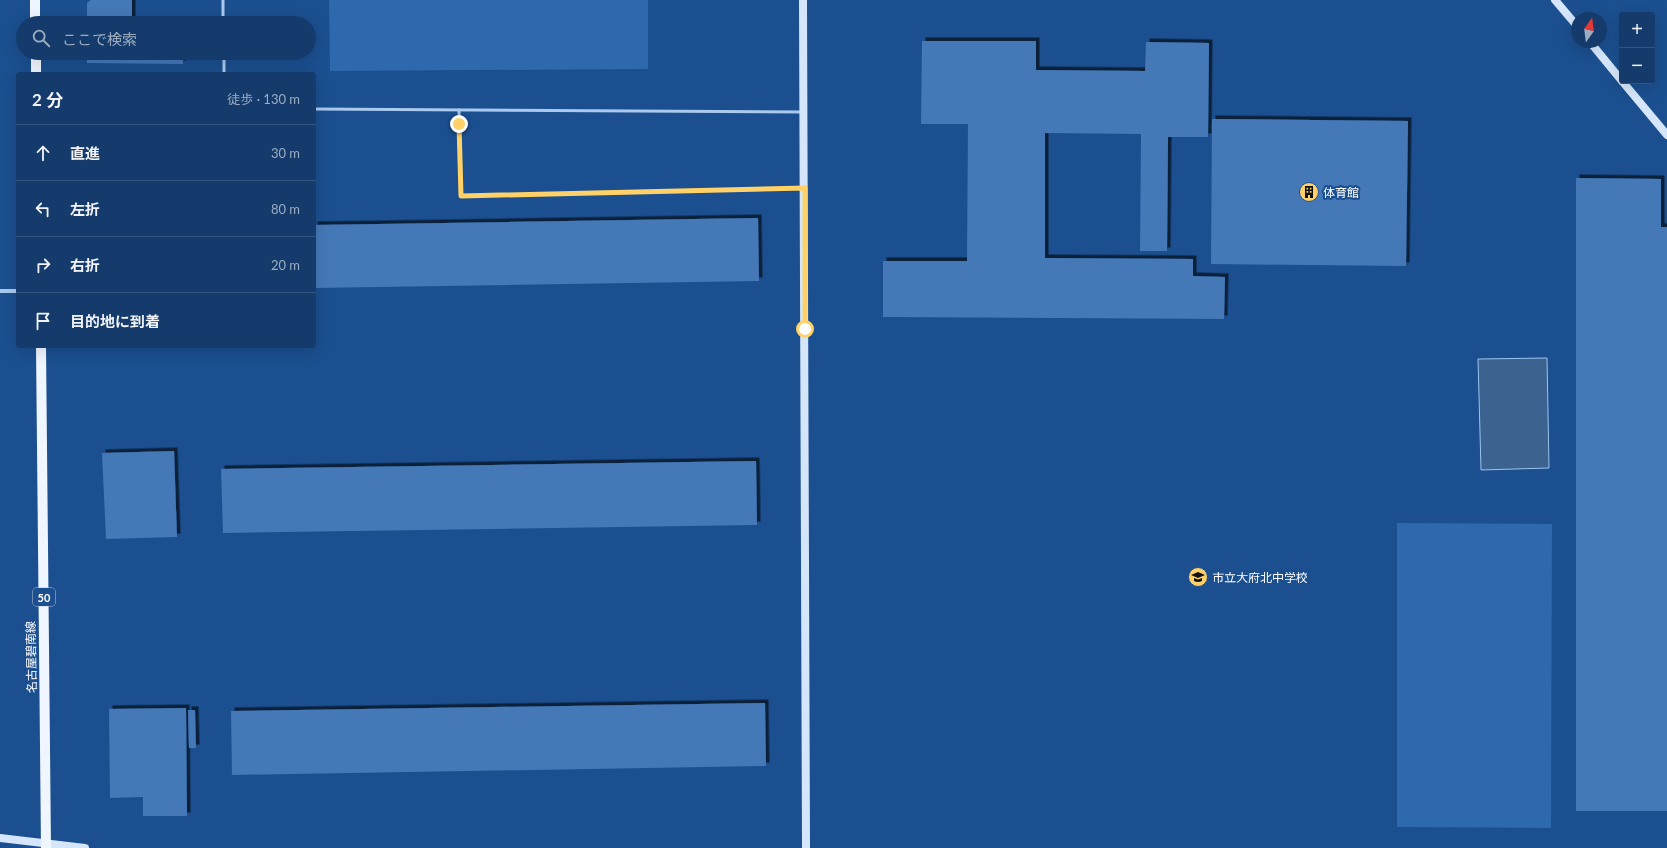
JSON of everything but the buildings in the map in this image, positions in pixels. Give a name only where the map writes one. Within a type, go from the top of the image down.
[{"type":"main road","points":[[35,0],[35,16]]},
{"type":"main road","points":[[36,60],[36,72]]},
{"type":"main road","name":"名古屋碧南線","points":[[41,348],[46,846]]},
{"type":"street","points":[[803,0],[805,188],[806,848]]},
{"type":"street","points":[[1555,0],[1571,19]]},
{"type":"street","points":[[1595,48],[1619,77]]},
{"type":"street","points":[[1624,84],[1667,135]]},
{"type":"street","points":[[0,291],[16,291]]},
{"type":"street","points":[[0,838],[11,838],[46,846],[85,848]]},
{"type":"lane","points":[[223,0],[223,16]]},
{"type":"lane","points":[[224,60],[224,72]]},
{"type":"lane","points":[[316,109],[804,112]]},
{"type":"lane","points":[[459,110],[461,196],[805,188]]},
{"type":"shaded area","points":[[329,0],[648,0],[648,69],[330,71]]},
{"type":"shaded area","points":[[1547,358],[1549,468],[1481,470],[1478,359]]},
{"type":"shaded area","points":[[1397,523],[1552,524],[1551,828],[1397,827]]},
{"type":"place","name":"体育館","points":[[1309,192]]},
{"type":"place","name":"市立大府北中学校","points":[[1198,577]]},
{"type":"route","points":[[459,124],[461,196],[805,188],[805,329]]}]
